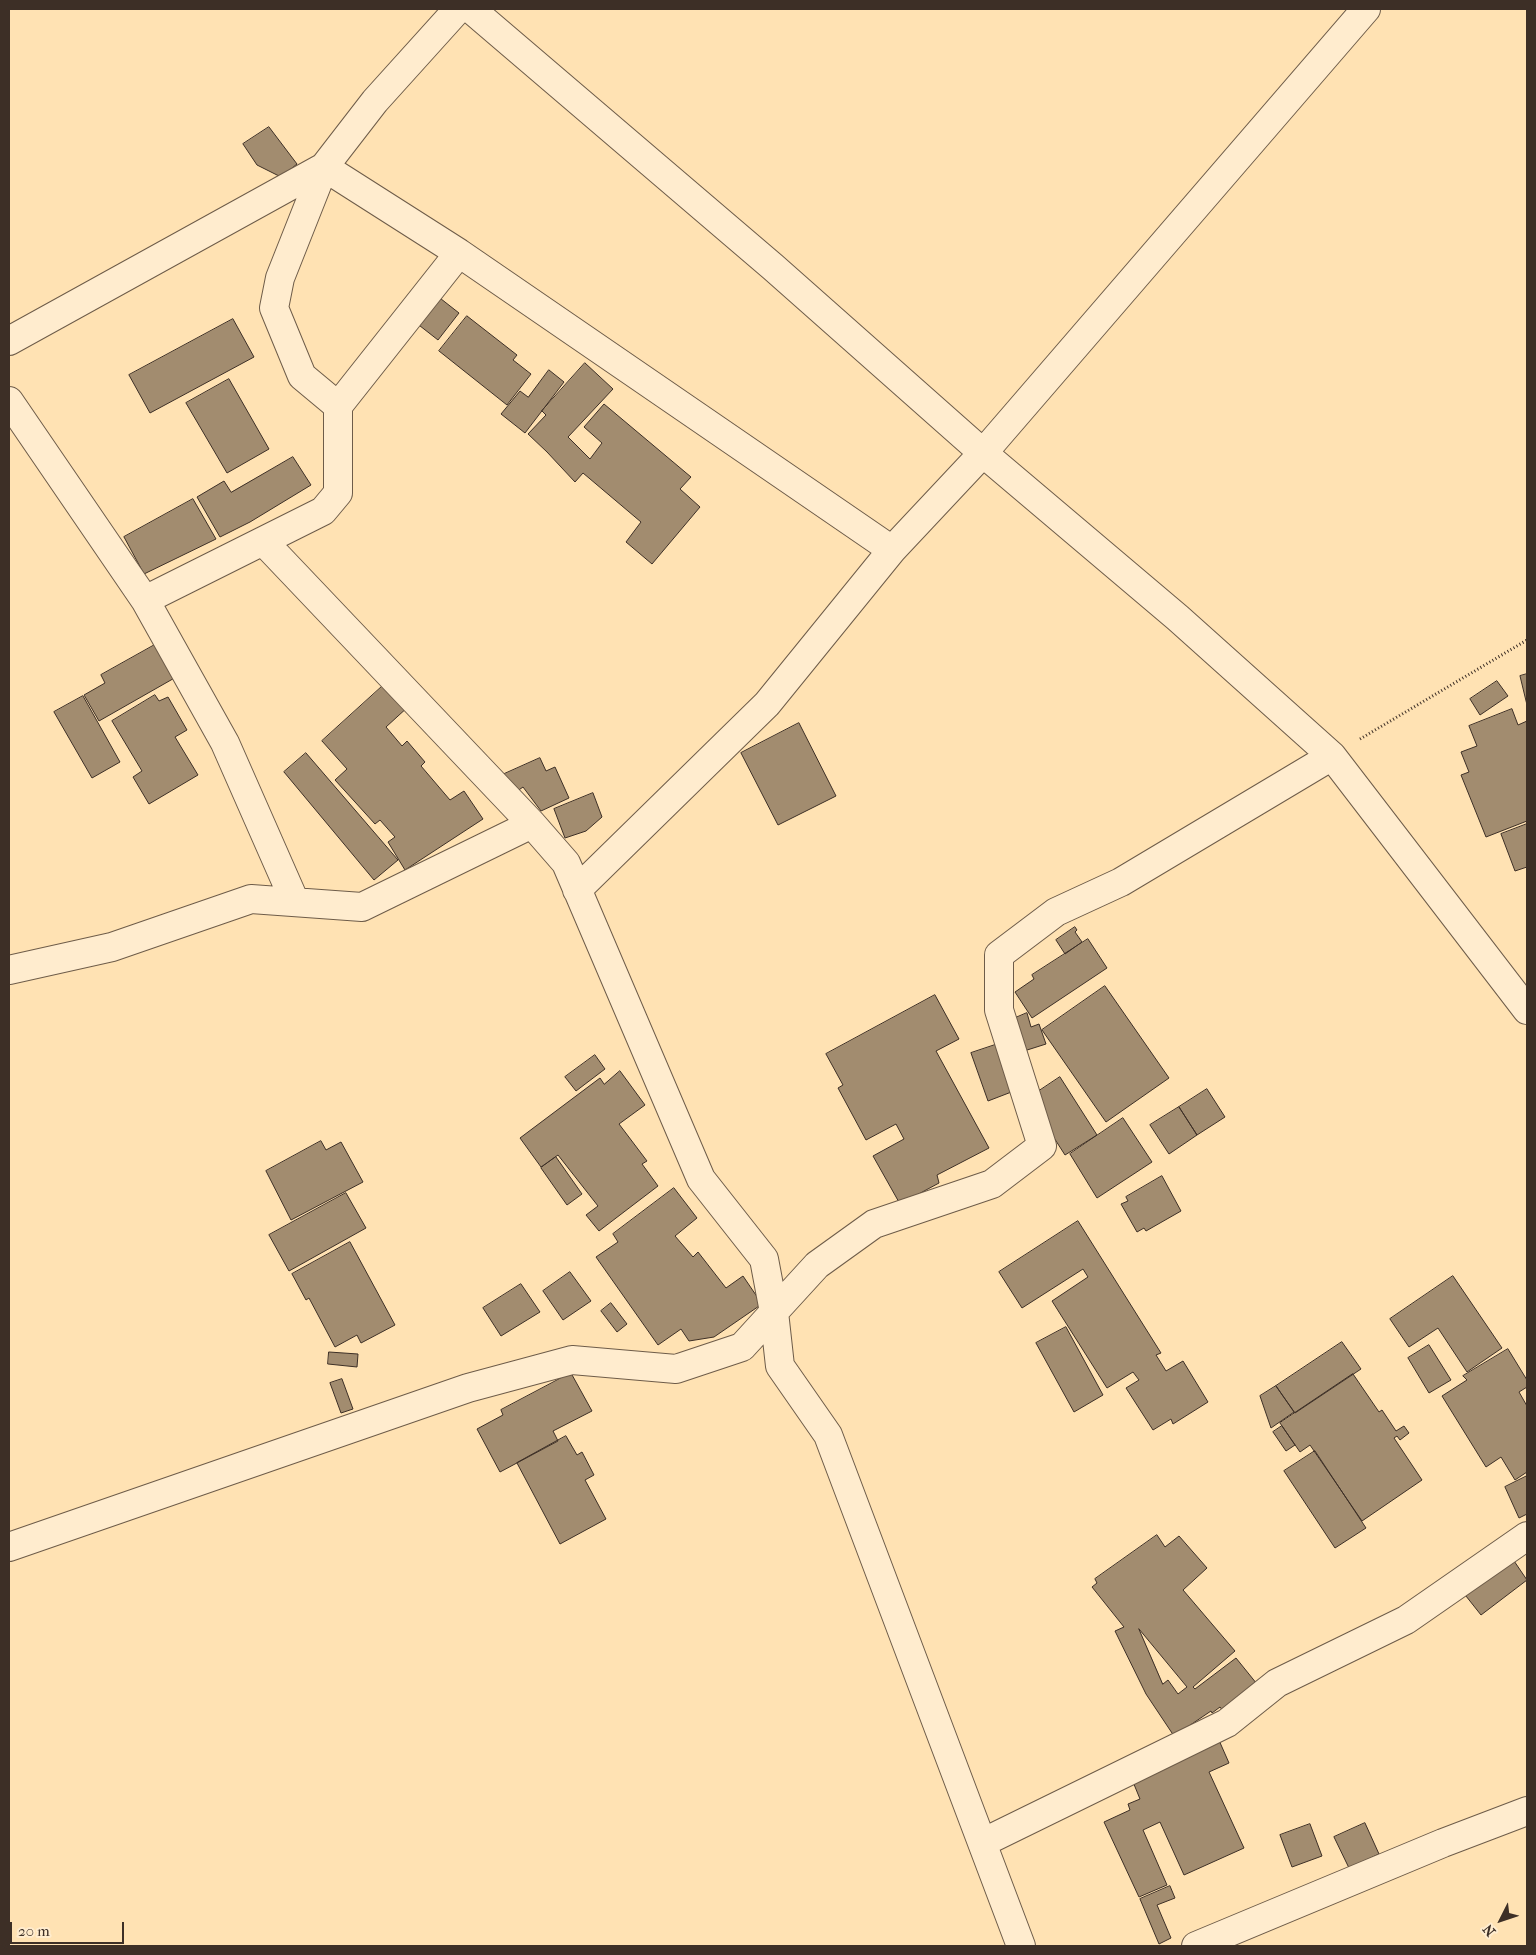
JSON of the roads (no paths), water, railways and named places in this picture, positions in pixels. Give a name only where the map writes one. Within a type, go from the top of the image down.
[{"type":"street","points":[[338,406],[302,376],[274,308],[280,278],[324,166],[375,101],[458,9]]},
{"type":"street","points":[[471,9],[773,267],[983,453],[1178,618],[1332,756],[1527,1010]]},
{"type":"street","points":[[577,890],[767,704],[892,550],[983,453],[1366,9]]},
{"type":"street","points":[[324,166],[459,253],[892,550]]},
{"type":"street","points":[[9,341],[324,166]]},
{"type":"street","points":[[145,600],[323,511],[338,493],[338,406],[459,253]]},
{"type":"street","points":[[9,402],[145,600],[225,743],[295,902]]},
{"type":"street","points":[[263,541],[532,824],[566,863],[701,1179],[764,1259],[774,1312],[780,1366],[828,1435],[1021,1946]]},
{"type":"street","points":[[9,1547],[468,1388],[572,1360],[676,1369],[742,1347],[817,1265],[874,1224],[992,1184],[1042,1146],[998,1010],[999,954],[1056,912],[1121,882],[1332,756]]},
{"type":"street","points":[[9,970],[112,947],[251,898],[362,906],[532,824]]},
{"type":"street","points":[[982,1843],[1227,1723],[1277,1683],[1406,1620],[1527,1536]]},
{"type":"street","points":[[1196,1946],[1527,1810]]}]
